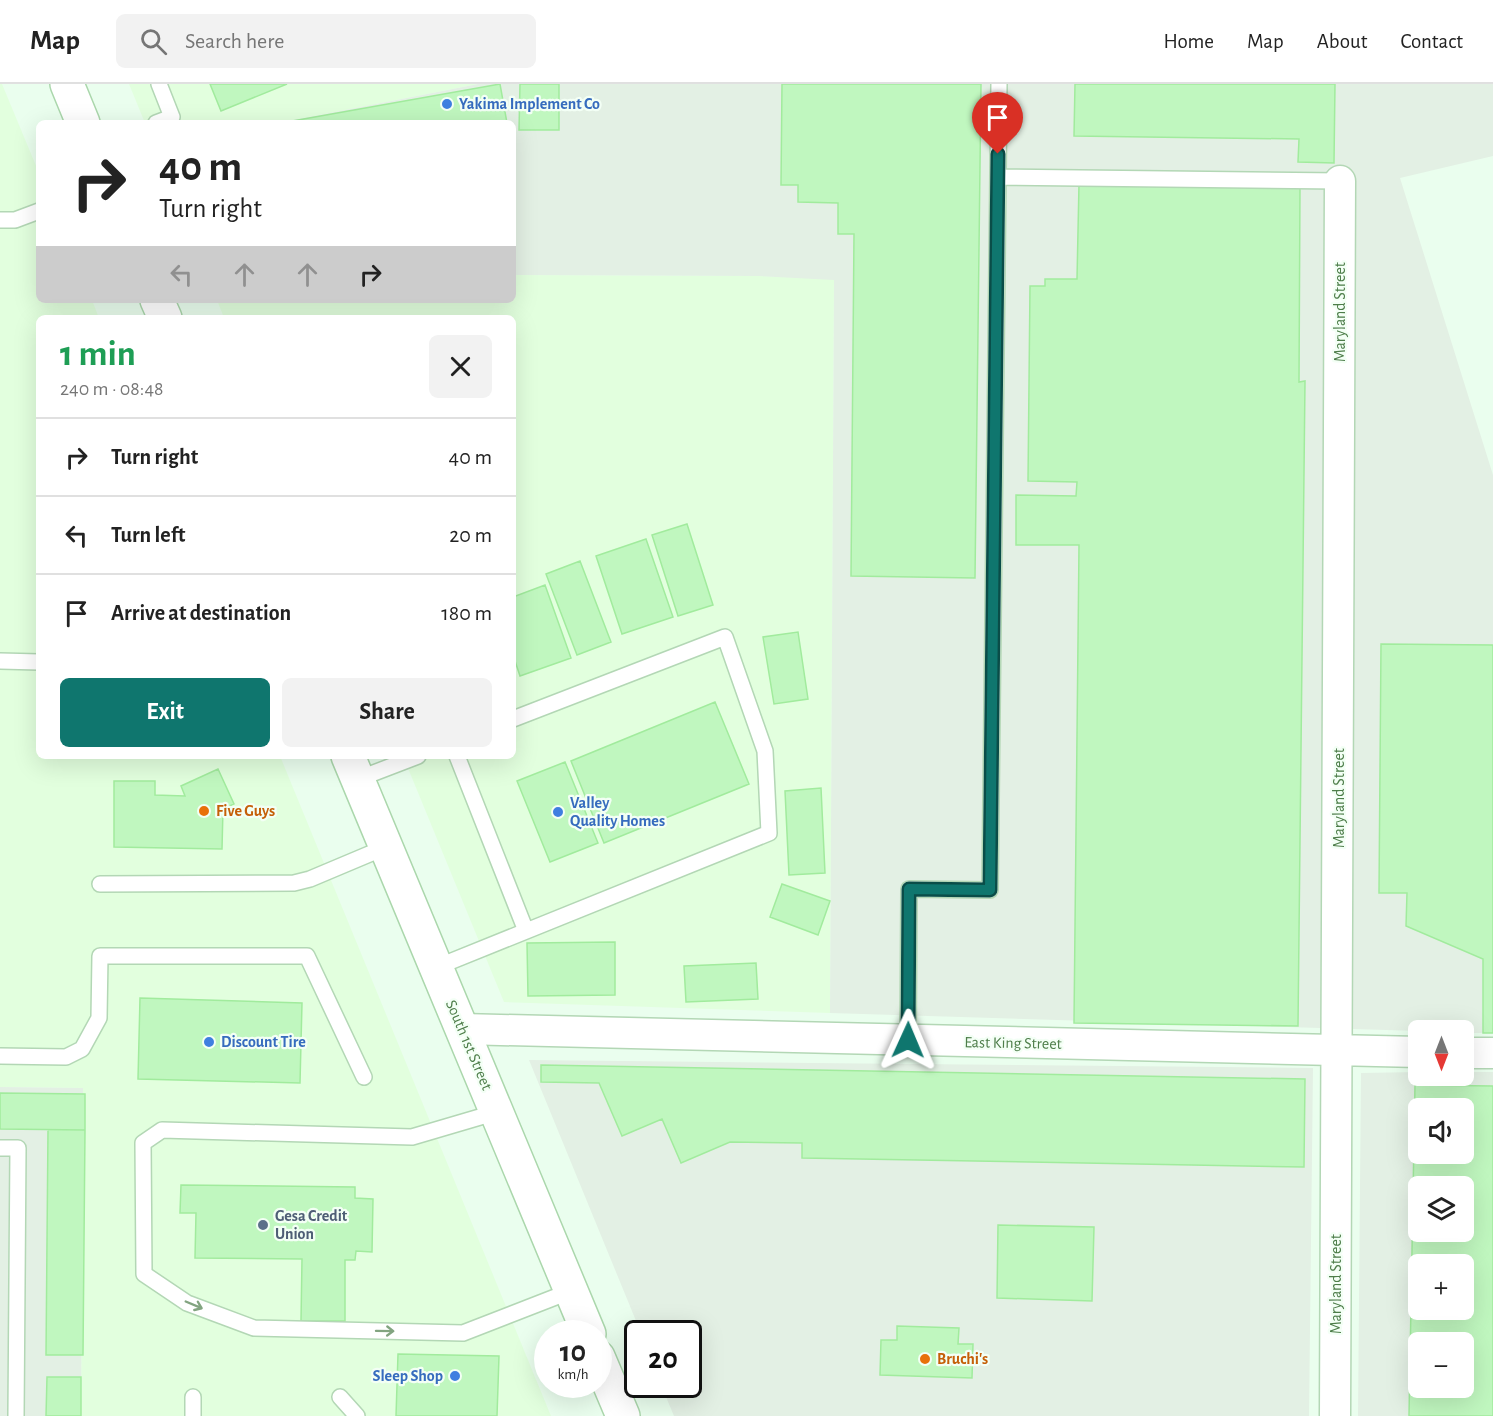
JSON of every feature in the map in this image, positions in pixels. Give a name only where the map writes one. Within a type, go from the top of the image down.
[{"type":"main road","points":[[67,84],[82,120]]},
{"type":"main road","name":"South 1st Street","points":[[353,768],[583,1320]]},
{"type":"main road","points":[[612,1390],[623,1416]]},
{"type":"street","name":"Maryland Street","points":[[1335,1416],[1340,181]]},
{"type":"street","name":"East King Street","points":[[462,1029],[1408,1052]]},
{"type":"street","points":[[1474,1053],[1493,1053]]},
{"type":"lane","points":[[159,84],[172,117],[164,120]]},
{"type":"lane","points":[[908,1040],[909,889],[990,890],[999,84]]},
{"type":"lane","points":[[998,177],[1340,181]]},
{"type":"lane","points":[[0,220],[15,220],[36,212]]},
{"type":"lane","points":[[436,967],[769,833],[765,751],[725,637],[516,718]]},
{"type":"lane","points":[[0,661],[36,662]]},
{"type":"lane","points":[[353,768],[402,759]]},
{"type":"lane","points":[[458,759],[526,931]]},
{"type":"lane","points":[[100,884],[294,883],[310,879],[386,847]]},
{"type":"lane","points":[[0,1056],[66,1057],[82,1049],[99,1017],[100,956],[307,956],[364,1077]]},
{"type":"lane","points":[[497,1112],[412,1137],[162,1130],[143,1143],[144,1274],[187,1303],[254,1328],[464,1333],[571,1291]]},
{"type":"lane","points":[[0,1148],[18,1148],[16,1416]]},
{"type":"lane","points":[[340,1396],[357,1416]]},
{"type":"lane","points":[[193,1397],[193,1416]]},
{"type":"shaded area","points":[[0,84],[2,84],[36,166],[36,303],[93,303],[98,315],[36,315],[36,759],[281,759],[534,1375],[534,1398],[544,1398],[551,1416],[81,1416],[83,1088],[0,1087]]},
{"type":"shaded area","points":[[129,84],[478,84],[294,120],[144,120]]},
{"type":"shaded area","points":[[478,84],[1493,84],[1493,156],[1400,178],[1493,475],[1493,1033],[1474,1033],[1474,1020],[1408,1020],[1408,1031],[830,1013],[834,280],[759,276],[516,275],[516,120],[294,120]]},
{"type":"shaded area","points":[[516,275],[759,276],[834,279],[830,1013],[504,1002],[404,759],[516,759],[516,315],[223,315],[218,303],[516,303]]},
{"type":"shaded area","points":[[529,1060],[1313,1068],[1309,1416],[674,1416],[666,1398],[702,1398],[702,1320],[636,1320]]},
{"type":"shaded area","points":[[1408,1072],[1408,1086],[1474,1086],[1474,1072],[1493,1072],[1493,1416],[1358,1416],[1361,1073]]},
{"type":"shaded area","points":[[0,1087],[83,1088],[81,1416],[0,1416]]},
{"type":"building","points":[[210,84],[287,84],[221,111]]},
{"type":"building","name":"Yakima Implement Co","points":[[500,84],[506,120],[298,120]]},
{"type":"building","points":[[520,84],[559,84],[559,130],[519,130]]},
{"type":"building","points":[[782,84],[981,84],[975,578],[851,576],[854,234],[838,234],[838,203],[798,202],[798,185],[781,185]]},
{"type":"building","points":[[1075,84],[1335,84],[1334,163],[1298,162],[1299,139],[1074,136]]},
{"type":"building","points":[[1079,184],[1300,187],[1299,382],[1305,381],[1298,1026],[1074,1023],[1079,545],[1016,545],[1016,495],[1076,496],[1077,482],[1028,481],[1030,286],[1045,286],[1045,279],[1077,279]]},
{"type":"building","points":[[687,524],[713,605],[678,616],[652,535]]},
{"type":"building","points":[[646,539],[673,617],[622,634],[596,556]]},
{"type":"building","points":[[580,561],[611,642],[577,655],[546,574]]},
{"type":"building","points":[[545,585],[571,658],[520,676],[516,664],[516,596]]},
{"type":"building","points":[[798,632],[808,699],[774,704],[763,637]]},
{"type":"building","points":[[1381,644],[1493,645],[1493,1033],[1483,1033],[1483,959],[1406,926],[1407,893],[1379,893]]},
{"type":"building","points":[[715,702],[749,784],[604,843],[571,761]]},
{"type":"building","name":"Valley Quality Homes","points":[[565,762],[598,843],[550,862],[517,781]]},
{"type":"building","points":[[218,769],[234,804],[223,809],[222,849],[114,847],[114,781],[155,781],[155,795],[185,796],[181,786]]},
{"type":"building","points":[[821,788],[825,873],[789,875],[785,791]]},
{"type":"building","points":[[782,884],[830,901],[818,935],[770,917]]},
{"type":"building","points":[[615,942],[615,995],[528,996],[527,943]]},
{"type":"building","points":[[756,963],[758,999],[686,1002],[684,966]]},
{"type":"building","points":[[140,998],[302,1003],[300,1083],[138,1079]]},
{"type":"building","points":[[541,1065],[1305,1079],[1304,1167],[802,1158],[802,1143],[730,1142],[681,1163],[662,1119],[622,1136],[599,1083],[541,1082]]},
{"type":"building","points":[[1415,1086],[1493,1086],[1493,1416],[1409,1416],[1409,1398],[1474,1398],[1474,1332],[1411,1332],[1411,1320],[1474,1320],[1474,1254],[1412,1254],[1412,1242],[1474,1242],[1474,1176],[1413,1176],[1414,1164],[1474,1164],[1474,1098],[1415,1098]]},
{"type":"building","points":[[0,1093],[85,1094],[85,1130],[0,1129]]},
{"type":"building","points":[[48,1130],[85,1130],[83,1355],[46,1355]]},
{"type":"building","points":[[181,1185],[355,1187],[355,1198],[373,1199],[372,1252],[356,1251],[355,1260],[345,1260],[345,1321],[301,1321],[302,1259],[195,1258],[196,1213],[180,1213]]},
{"type":"building","points":[[998,1225],[1094,1227],[1092,1301],[997,1298]]},
{"type":"building","points":[[897,1326],[959,1328],[958,1344],[973,1344],[972,1378],[880,1375],[881,1340],[897,1340]]},
{"type":"building","points":[[398,1354],[499,1356],[497,1416],[396,1416]]},
{"type":"building","points":[[47,1377],[81,1377],[81,1416],[46,1416]]},
{"type":"place","name":"Yakima Implement Co","points":[[447,104]]},
{"type":"place","name":"Five Guys","points":[[204,811]]},
{"type":"place","name":"Valley Quality Homes","points":[[558,812]]},
{"type":"place","name":"Discount Tire","points":[[209,1042]]},
{"type":"place","name":"Gesa Credit Union","points":[[263,1225]]},
{"type":"place","name":"Bruchi's","points":[[925,1359]]},
{"type":"place","name":"Sleep Shop","points":[[455,1376]]},
{"type":"route","points":[[908,1040],[909,889],[990,890],[998,154]]}]
